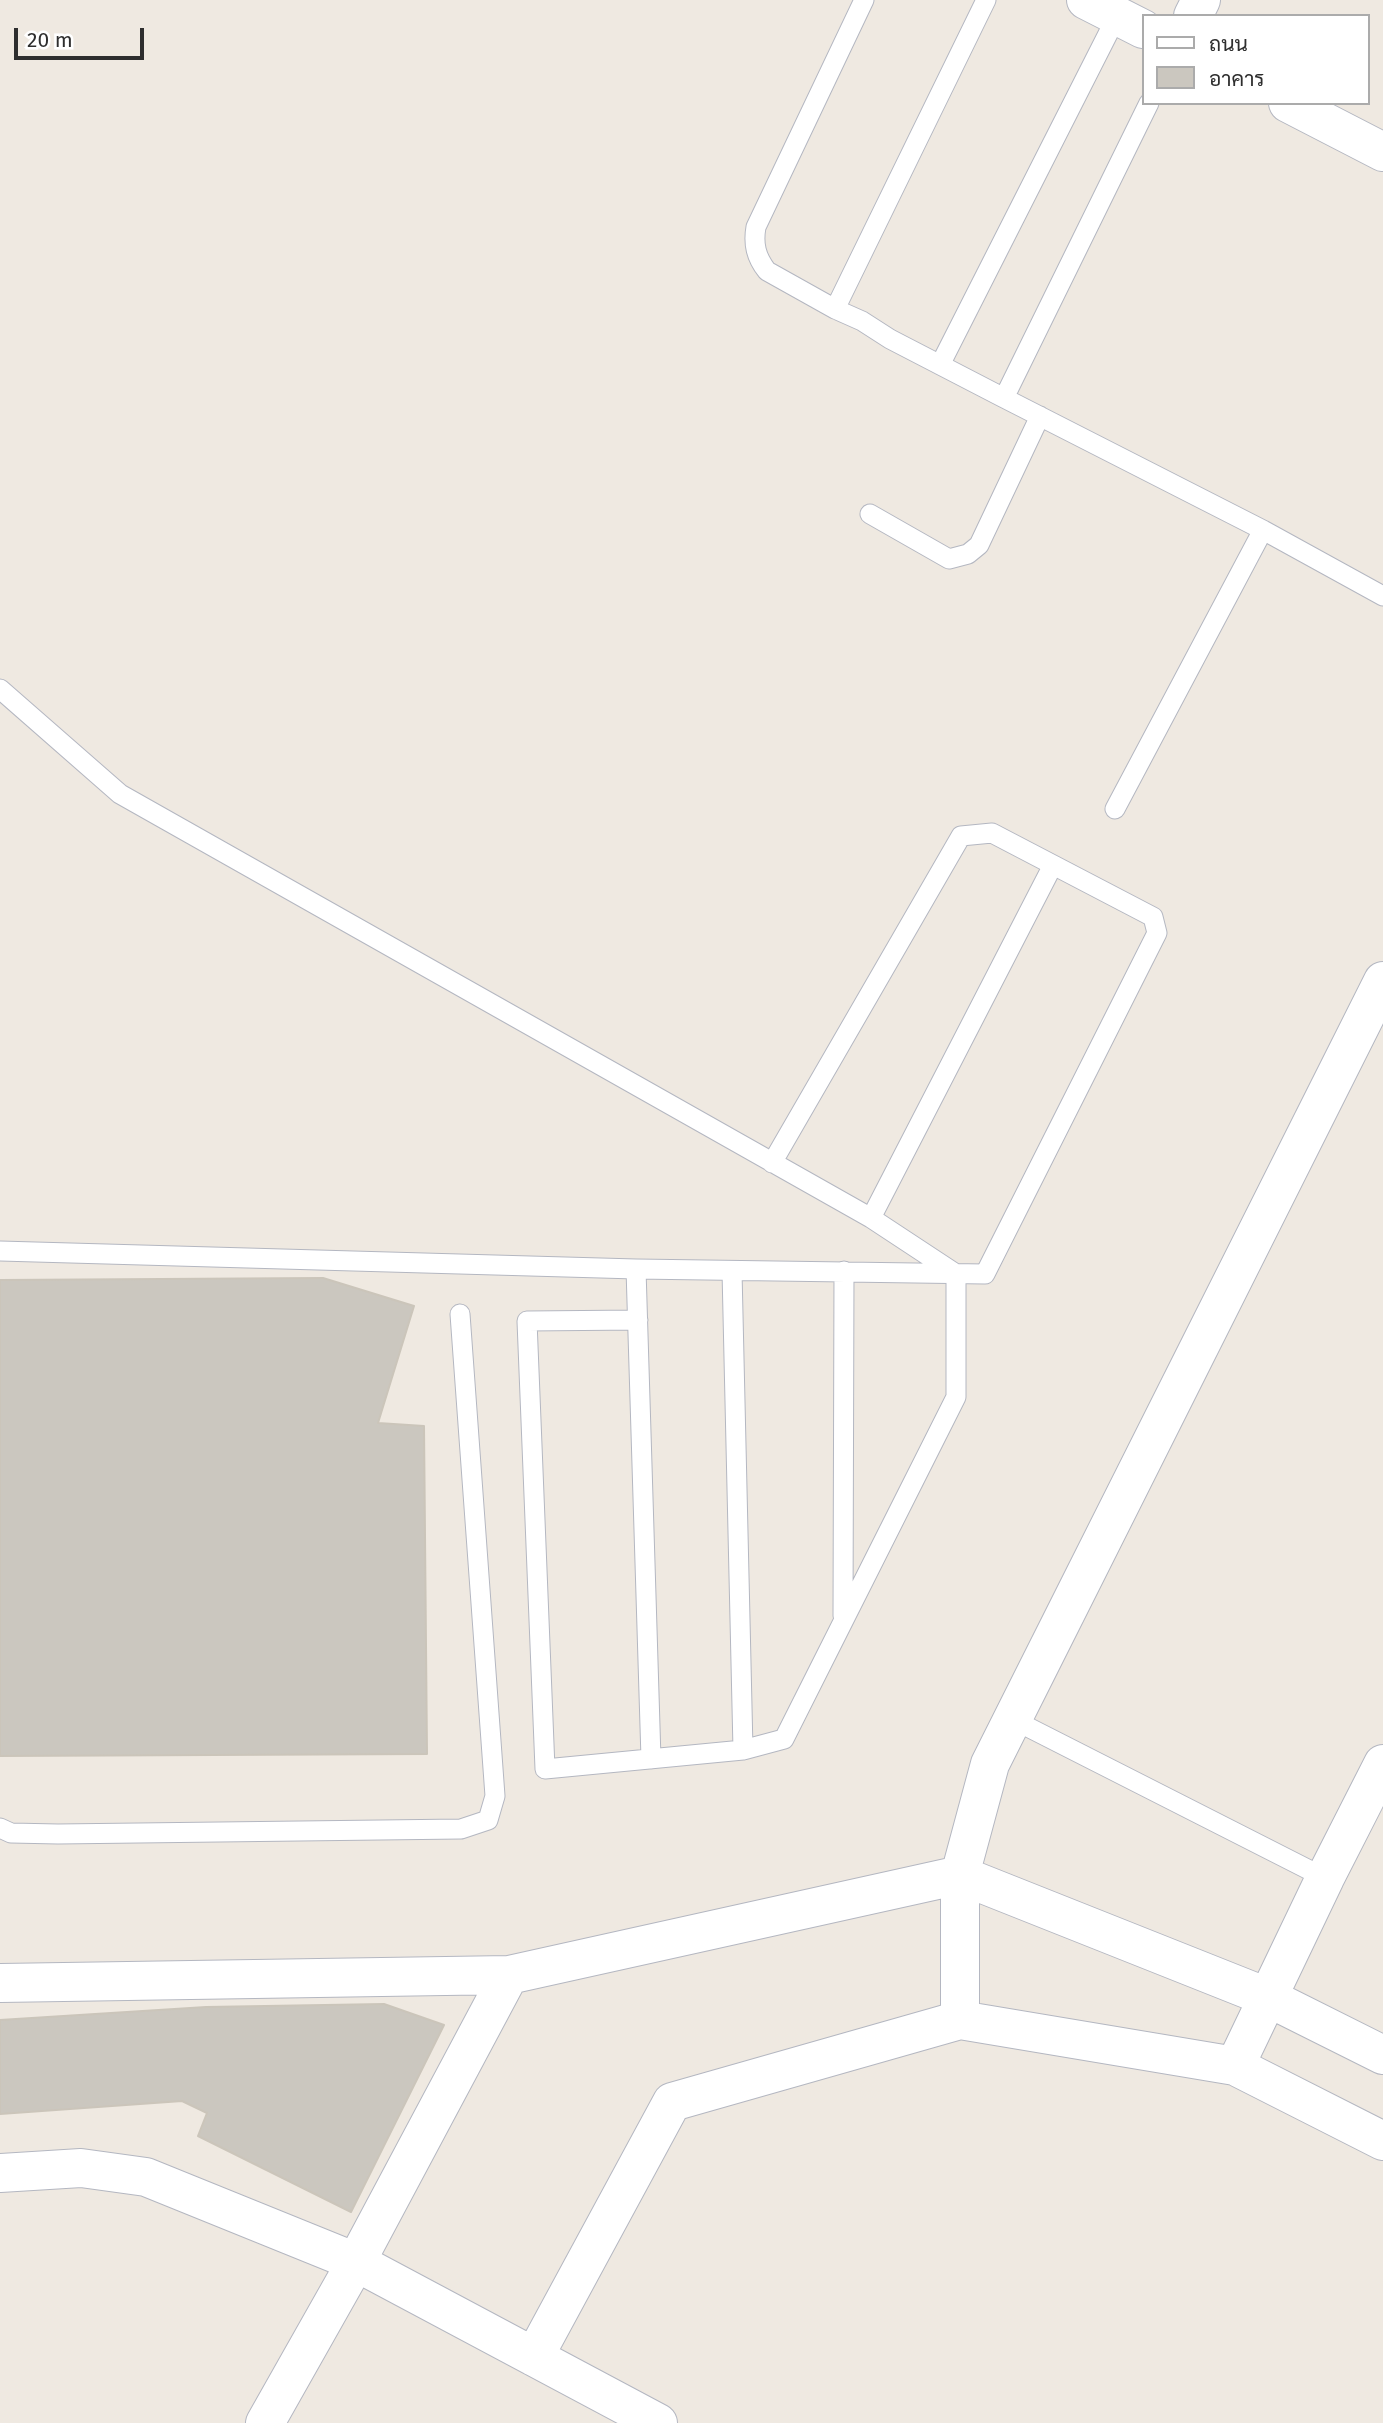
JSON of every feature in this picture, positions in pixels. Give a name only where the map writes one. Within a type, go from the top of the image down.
[{"type":"street","points":[[1292,105],[1383,152]]},
{"type":"street","points":[[960,2020],[960,1875],[990,1764],[1383,981]]},
{"type":"street","points":[[1235,2066],[1383,1764]]},
{"type":"street","points":[[0,1983],[509,1975],[960,1875],[1267,1997],[1383,2055]]},
{"type":"street","points":[[265,2423],[356,2262],[509,1975]]},
{"type":"street","points":[[534,2357],[672,2102],[960,2020],[1235,2066],[1383,2141]]},
{"type":"street","points":[[0,2174],[81,2168],[146,2176],[356,2262],[658,2423]]},
{"type":"lane","points":[[863,0],[756,227],[754,239],[760,262],[767,271],[862,321],[890,340],[1263,530],[1383,596]]},
{"type":"lane","points":[[835,309],[986,0]]},
{"type":"lane","points":[[940,365],[1115,15]]},
{"type":"lane","points":[[1004,398],[1148,105]]},
{"type":"lane","points":[[870,514],[949,559],[968,555],[979,545],[1040,416]]},
{"type":"lane","points":[[1115,809],[1263,530]]},
{"type":"lane","points":[[0,690],[120,794],[871,1218],[956,1274]]},
{"type":"lane","points":[[0,1251],[636,1269],[985,1274],[1157,933],[1153,917],[992,832],[961,836],[772,1163]]},
{"type":"lane","points":[[871,1218],[1053,864]]},
{"type":"lane","points":[[636,1269],[651,1759]]},
{"type":"lane","points":[[732,1271],[743,1750]]},
{"type":"lane","points":[[843,1622],[844,1271]]},
{"type":"lane","points":[[638,1320],[527,1321],[545,1769],[743,1750],[784,1739],[956,1397],[956,1274]]},
{"type":"lane","points":[[0,1829],[11,1833],[58,1834],[461,1829],[488,1820],[495,1796],[460,1314]]},
{"type":"lane","points":[[1012,1719],[1325,1878]]},
{"type":"building","points":[[323,1278],[414,1306],[378,1423],[424,1426],[427,1754],[0,1756],[0,1280]]},
{"type":"building","points":[[384,2004],[444,2025],[351,2212],[198,2136],[207,2113],[182,2101],[0,2114],[0,2020],[206,2007]]}]
